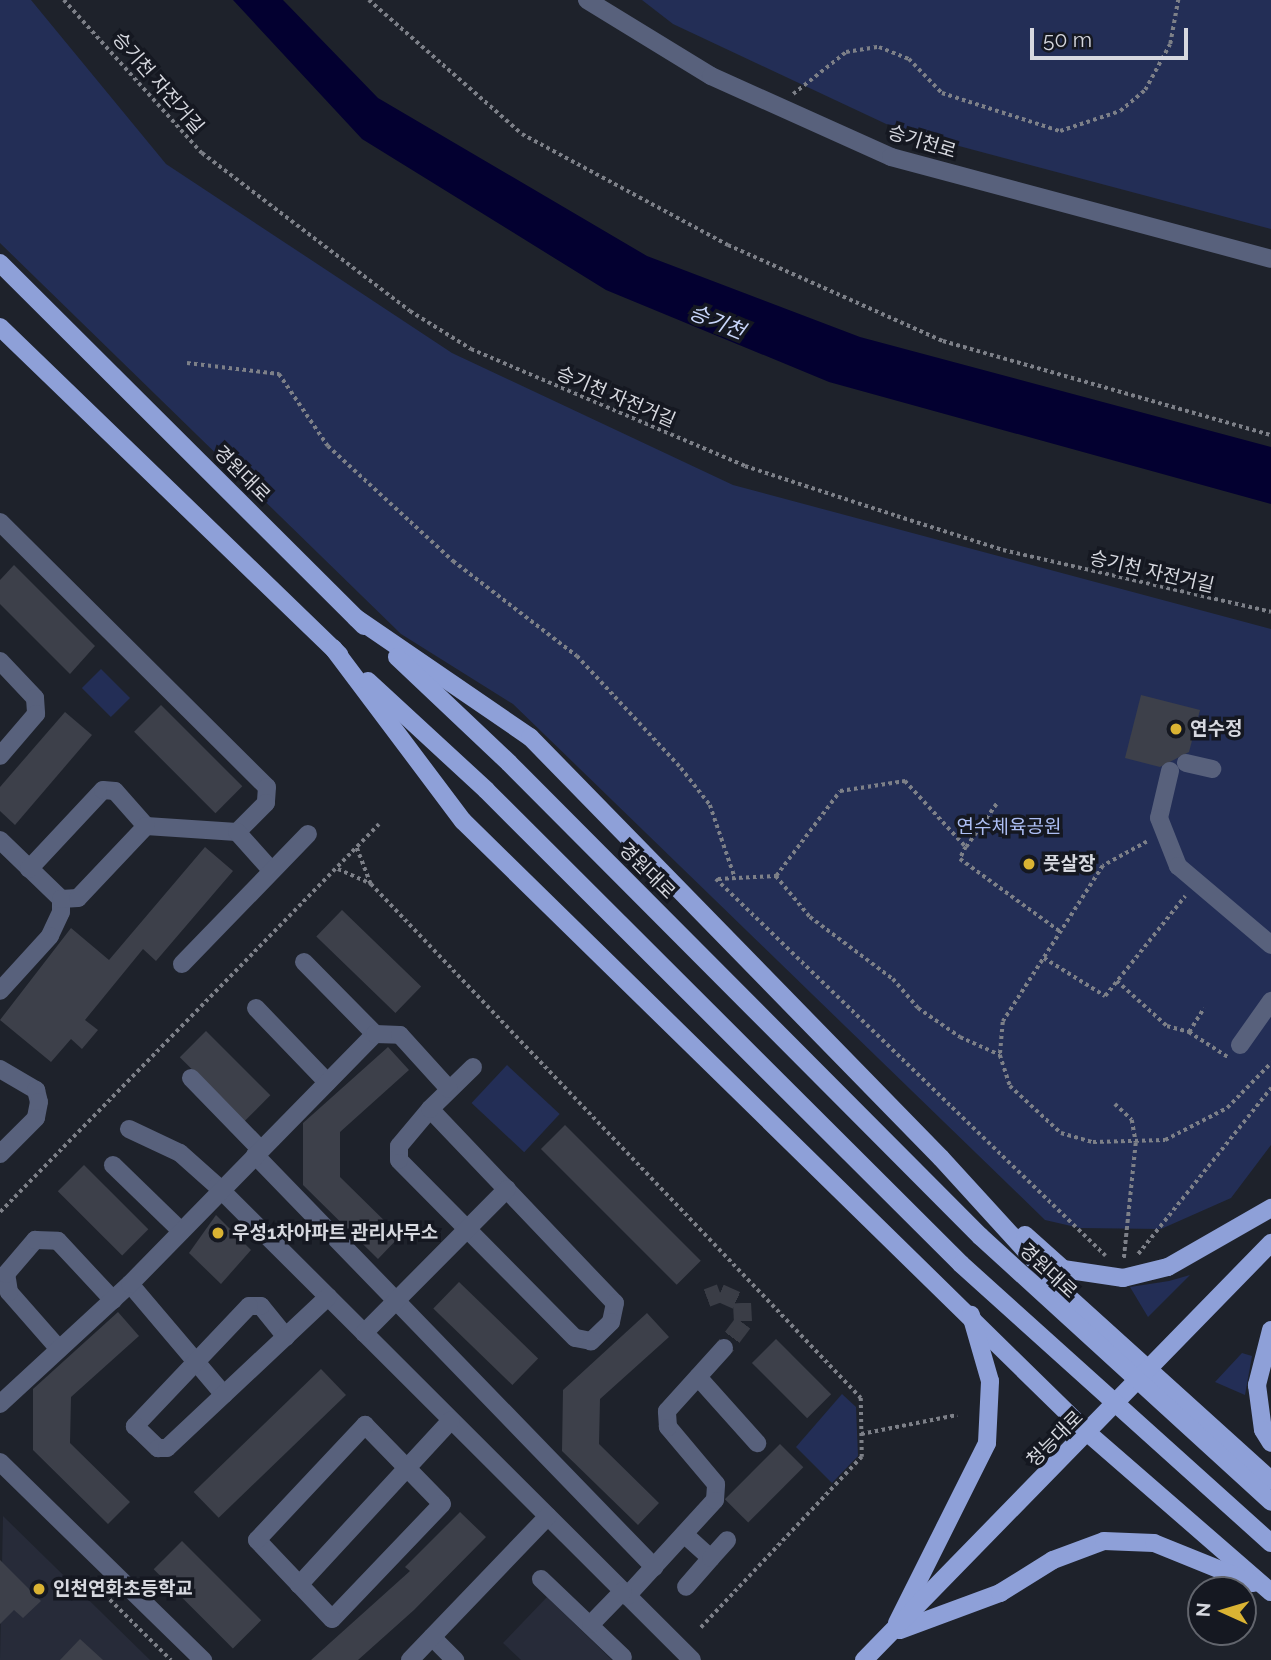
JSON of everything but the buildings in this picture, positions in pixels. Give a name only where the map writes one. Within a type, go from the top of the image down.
[{"type":"main road","name":"경원대로","points":[[0,262],[356,618],[509,763],[980,1236],[1271,1502]]},
{"type":"main road","points":[[0,327],[333,648],[486,790],[961,1264],[1271,1543]]},
{"type":"main road","points":[[356,618],[530,737],[941,1158],[1065,1294],[1149,1374],[1271,1480]]},
{"type":"main road","points":[[333,648],[463,821],[970,1310],[1089,1434],[1268,1590]]},
{"type":"main road","points":[[941,1158],[1063,1269],[1099,1276],[1123,1278],[1168,1267],[1271,1208]]},
{"type":"main road","name":"청능대로","points":[[864,1660],[1149,1374],[1271,1243]]},
{"type":"main road","points":[[893,1632],[945,1516],[987,1443],[990,1381],[970,1310]]},
{"type":"main road","points":[[1271,1330],[1257,1385],[1263,1430],[1271,1443]]},
{"type":"main road","points":[[893,1632],[1000,1593],[1053,1560],[1104,1541],[1154,1543],[1268,1590]]},
{"type":"street","name":"승기천로","points":[[587,0],[711,76],[891,157],[1271,259]]},
{"type":"street","points":[[0,522],[267,787],[266,803],[237,832]]},
{"type":"street","points":[[0,756],[36,714],[35,698],[3,671]]},
{"type":"street","points":[[1212,769],[1178,767],[1160,801],[1163,837],[1194,885],[1271,945]]},
{"type":"street","points":[[30,869],[103,790],[115,791],[146,826],[237,832],[272,871]]},
{"type":"street","points":[[0,840],[61,899],[78,898],[146,826]]},
{"type":"street","points":[[182,964],[308,834]]},
{"type":"street","points":[[0,991],[50,936],[61,899]]},
{"type":"street","points":[[304,962],[375,1034],[400,1035],[449,1089]]},
{"type":"street","points":[[1237,1048],[1271,1001]]},
{"type":"street","points":[[256,1008],[327,1082]]},
{"type":"street","points":[[0,1404],[130,1284],[375,1034]]},
{"type":"street","points":[[430,1109],[615,1303],[611,1322],[591,1341],[575,1338],[399,1160],[399,1146],[430,1109],[473,1067]]},
{"type":"street","points":[[0,1069],[36,1090],[40,1102],[36,1118],[3,1145]]},
{"type":"street","points":[[191,1078],[394,1302],[654,1567]]},
{"type":"street","points":[[129,1129],[180,1153],[221,1190],[692,1660]]},
{"type":"street","points":[[113,1166],[181,1231]]},
{"type":"street","points":[[364,1333],[507,1189]]},
{"type":"street","points":[[59,1349],[9,1292],[6,1274],[35,1240],[58,1241],[113,1300]]},
{"type":"street","points":[[130,1284],[224,1395]]},
{"type":"street","points":[[286,1337],[261,1306],[249,1306],[194,1359],[135,1426],[158,1448],[167,1448],[286,1337],[328,1297]]},
{"type":"street","points":[[591,1624],[654,1567],[715,1500],[716,1484],[668,1427],[667,1411],[724,1348]]},
{"type":"street","points":[[698,1377],[757,1443]]},
{"type":"street","points":[[299,1585],[451,1420]]},
{"type":"street","points":[[365,1425],[407,1468],[442,1504],[332,1619],[257,1540],[365,1425]]},
{"type":"street","points":[[0,1462],[203,1660]]},
{"type":"street","points":[[410,1660],[548,1516]]},
{"type":"street","points":[[684,1534],[711,1558]]},
{"type":"street","points":[[686,1587],[727,1540]]},
{"type":"street","points":[[541,1578],[623,1657]]},
{"type":"street","points":[[432,1637],[455,1660]]},
{"type":"path","name":"승기천 자전거길","points":[[64,0],[202,153],[410,311],[471,349],[745,466],[897,516],[1003,550],[1271,612]]},
{"type":"path","points":[[369,0],[522,134],[728,245],[943,341],[1271,435]]},
{"type":"path","points":[[771,103],[790,96],[846,52],[879,47],[909,60],[942,93],[1060,131],[1120,111],[1145,90],[1170,44],[1178,0]]},
{"type":"path","points":[[187,363],[279,374],[328,446],[453,561],[577,656],[681,768],[710,805],[735,878]]},
{"type":"path","points":[[965,847],[905,780],[849,787],[776,876],[716,880],[1113,1262]]},
{"type":"path","points":[[997,803],[965,847],[960,859],[1061,932]]},
{"type":"path","points":[[0,1212],[338,869],[379,824]]},
{"type":"path","points":[[1163,837],[1125,849],[1103,866],[1003,1022],[1000,1055],[1010,1086],[1060,1133],[1093,1142],[1136,1143],[1194,1130],[1227,1108],[1271,1063]]},
{"type":"path","points":[[357,848],[371,884]]},
{"type":"path","points":[[338,869],[371,884],[861,1398],[862,1457],[700,1629]]},
{"type":"path","points":[[776,876],[810,917],[893,979],[918,1008],[960,1038],[1000,1055]]},
{"type":"path","points":[[1044,958],[1105,996],[1194,885]]},
{"type":"path","points":[[1117,981],[1167,1026],[1189,1032],[1225,1061],[1237,1048]]},
{"type":"path","points":[[1189,1032],[1204,1008]]},
{"type":"path","points":[[1115,1104],[1132,1120],[1136,1143],[1123,1272],[1271,1088]]},
{"type":"path","points":[[861,1434],[957,1415]]},
{"type":"shaded area","name":"인천연화초등학교","points":[[3,1516],[150,1660],[0,1660]]},
{"type":"shaded area","points":[[547,1597],[612,1660],[521,1660],[503,1643]]},
{"type":"green space","name":"연수체육공원","points":[[0,0],[31,0],[166,164],[452,353],[733,485],[1271,629],[1271,1145],[1231,1198],[1161,1229],[1080,1228],[1045,1220],[513,704],[401,634],[0,243]]},
{"type":"green space","points":[[642,0],[1271,0],[1271,229],[899,130],[673,24]]},
{"type":"green space","points":[[101,669],[130,698],[111,717],[82,688]]},
{"type":"green space","points":[[507,1065],[560,1114],[524,1152],[472,1103]]},
{"type":"green space","points":[[1190,1275],[1148,1317],[1130,1287],[1169,1281]]},
{"type":"green space","points":[[1242,1353],[1252,1356],[1245,1395],[1215,1382]]},
{"type":"green space","points":[[842,1394],[856,1407],[858,1456],[832,1483],[796,1447]]},
{"type":"water","name":"승기천","points":[[233,0],[283,0],[378,98],[647,256],[860,337],[1271,447],[1271,504],[829,382],[606,290],[362,139]]},
{"type":"tunnel","points":[[707,1298],[720,1293],[742,1303],[743,1323],[724,1348]]},
{"type":"place","name":"연수정","points":[[1176,729]]},
{"type":"place","name":"풋살장","points":[[1029,864]]},
{"type":"place","name":"우성1차아파트 관리사무소","points":[[218,1233]]},
{"type":"place","name":"인천연화초등학교","points":[[39,1589]]}]
